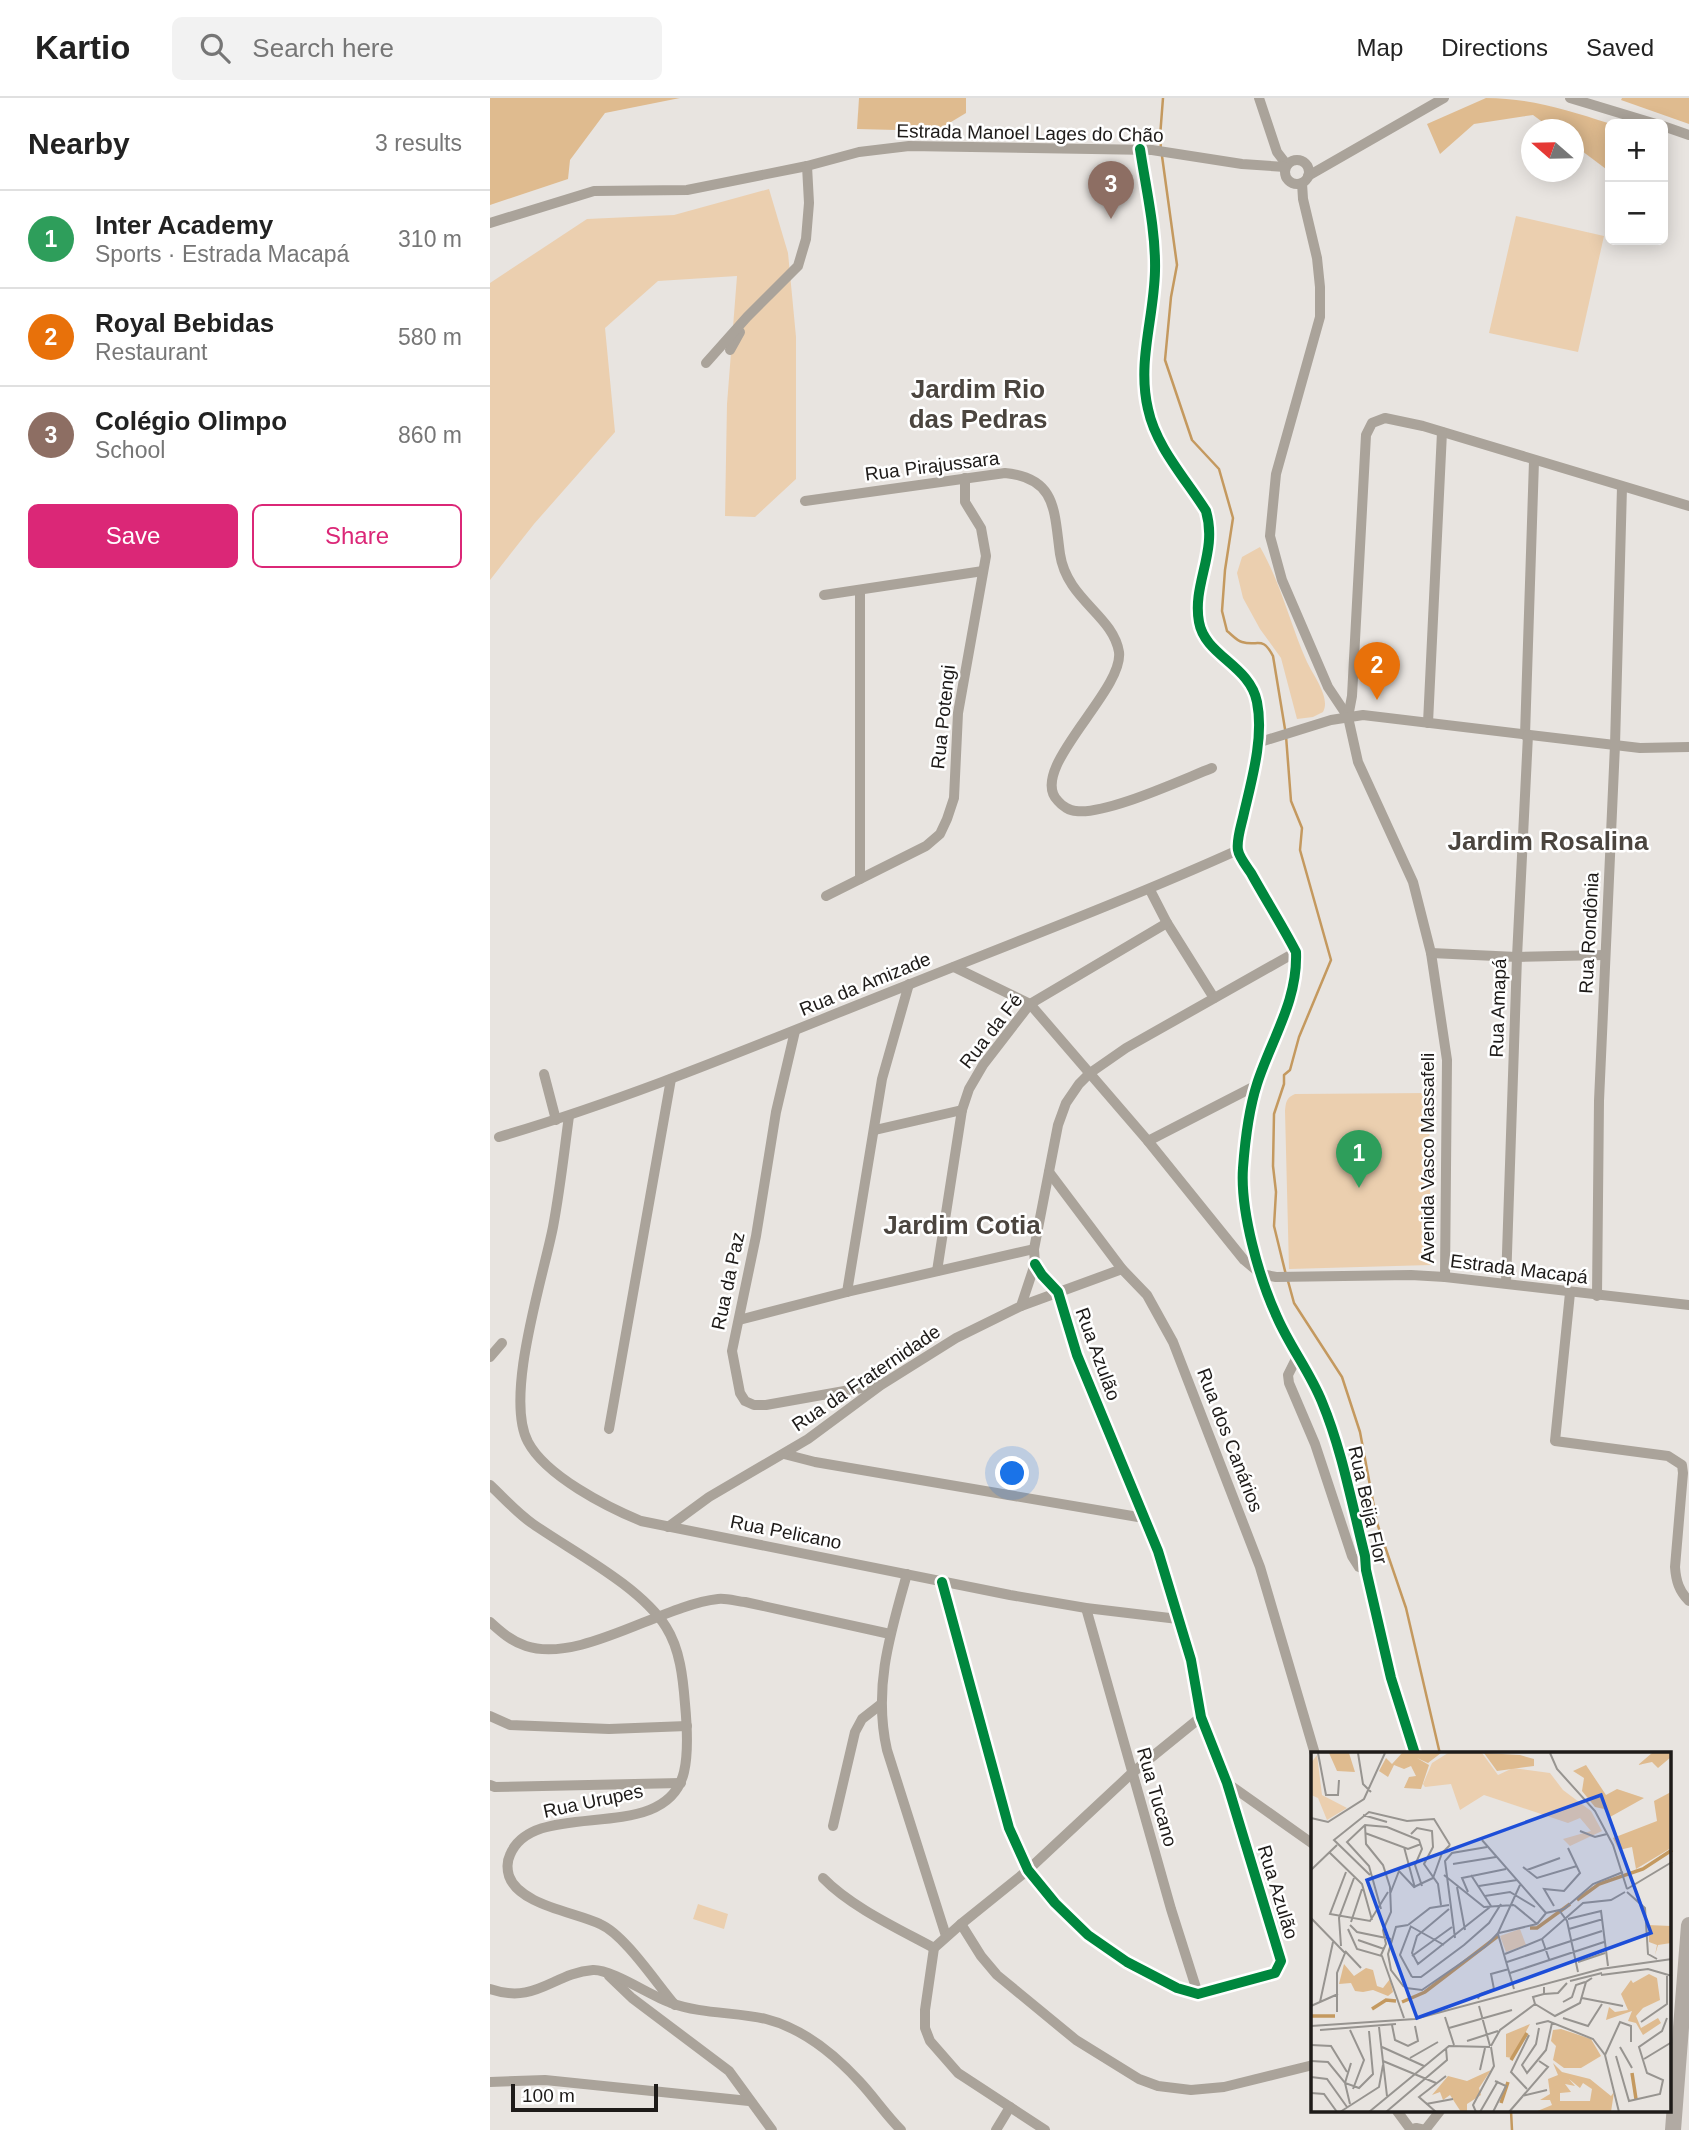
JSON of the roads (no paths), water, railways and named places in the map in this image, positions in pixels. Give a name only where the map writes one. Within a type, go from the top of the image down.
[{"type":"highway","points":[[1673,2130],[1689,1925]]},
{"type":"street","name":"Avenida Vasco Massafeli","points":[[1259,98],[1272,132],[1295,172],[1317,258],[1320,287],[1320,317],[1276,474],[1270,536],[1282,580],[1328,687],[1349,717],[1358,762],[1413,882],[1432,953],[1447,1060],[1444,1277]]},
{"type":"street","name":"Estrada Manoel Lages do Chão","points":[[490,223],[594,191],[687,190],[807,166],[859,152],[909,146],[1146,150],[1295,172],[1339,158],[1444,98]]},
{"type":"street","points":[[1570,98],[1639,119]]},
{"type":"street","points":[[1668,128],[1689,135]]},
{"type":"street","points":[[1146,150],[1155,273],[1143,366],[1148,409],[1159,439],[1206,511],[1211,536],[1201,587],[1199,624],[1211,644],[1252,684],[1259,717],[1252,777],[1238,850],[1296,952],[1294,986],[1257,1085],[1244,1158],[1247,1218],[1261,1275]]},
{"type":"street","points":[[706,363],[789,276],[802,254],[808,211],[807,166]]},
{"type":"street","points":[[730,351],[747,317]]},
{"type":"street","points":[[1349,717],[1366,435],[1372,423],[1385,418],[1442,432],[1689,506]]},
{"type":"street","points":[[1428,723],[1442,432]]},
{"type":"street","name":"Rua Amapá","points":[[1506,1283],[1527,735],[1534,461]]},
{"type":"street","name":"Rua Pirajussara","points":[[805,501],[1005,473],[1033,480],[1043,487],[1053,503],[1061,562],[1067,578],[1077,594],[1112,632],[1119,652],[1118,667],[1110,684],[1055,768],[1051,785],[1054,798],[1075,811],[1112,806],[1212,768]]},
{"type":"street","name":"Rua Potengi","points":[[826,896],[926,846],[940,834],[954,798],[958,713],[986,556],[981,528],[965,502],[965,478]]},
{"type":"street","name":"Rua Rondônia","points":[[1597,1296],[1599,1101],[1615,745],[1622,487]]},
{"type":"street","points":[[824,595],[983,571]]},
{"type":"street","points":[[860,591],[860,879]]},
{"type":"street","points":[[1257,743],[1331,720],[1363,715],[1640,748],[1689,747]]},
{"type":"street","name":"Rua da Amizade","points":[[499,1137],[569,1116],[795,1031],[1150,890],[1238,850]]},
{"type":"street","points":[[1150,890],[1167,923],[1214,998]]},
{"type":"street","name":"Rua da Fé","points":[[937,1271],[962,1110],[983,1065],[1030,1004],[1167,923]]},
{"type":"street","points":[[1021,1306],[1035,1264],[1034,1249],[1058,1125],[1066,1103],[1079,1084],[1126,1048],[1296,952]]},
{"type":"street","points":[[1432,953],[1517,957],[1605,955]]},
{"type":"street","name":"Rua Beija Flor","points":[[954,967],[1030,1004],[1148,1140],[1244,1260],[1261,1275],[1278,1319],[1319,1395],[1333,1433],[1365,1556],[1391,1678],[1414,1752]]},
{"type":"street","points":[[847,1292],[882,1079],[909,984]]},
{"type":"street","name":"Rua da Paz","points":[[795,1031],[776,1112],[756,1236],[733,1339],[732,1351],[740,1394],[745,1401],[754,1405],[766,1405],[881,1385]]},
{"type":"street","points":[[544,1074],[556,1120]]},
{"type":"street","points":[[609,1429],[671,1079]]},
{"type":"street","points":[[1148,1140],[1257,1085]]},
{"type":"street","points":[[875,1130],[962,1110]]},
{"type":"street","name":"Rua Pelicano","points":[[569,1116],[558,1200],[523,1364],[523,1427],[528,1442],[538,1456],[592,1497],[641,1521],[942,1582],[1086,1608],[1178,1619]]},
{"type":"street","name":"Rua dos Canários","points":[[1049,1172],[1122,1269],[1147,1295],[1161,1318],[1225,1473],[1260,1567],[1314,1752]]},
{"type":"street","points":[[739,1320],[1034,1249]]},
{"type":"street","name":"Rua Azulão","points":[[1035,1264],[1058,1292],[1077,1355],[1158,1551],[1191,1660],[1201,1717],[1227,1783],[1281,1961],[1275,1973],[1198,1994]]},
{"type":"street","name":"Rua da Fraternidade","points":[[668,1527],[709,1497],[808,1440],[881,1385],[956,1338],[1021,1306],[1122,1269]]},
{"type":"street","name":"Estrada Macapá","points":[[1261,1275],[1444,1277],[1689,1305]]},
{"type":"street","points":[[1570,1293],[1555,1441],[1668,1456],[1682,1465],[1675,1567],[1676,1581],[1689,1601]]},
{"type":"street","points":[[490,1357],[502,1343]]},
{"type":"street","points":[[1298,1355],[1288,1375],[1289,1383],[1315,1444],[1352,1556],[1359,1567],[1366,1570]]},
{"type":"street","points":[[808,1440],[806,1447],[815,1462]]},
{"type":"street","points":[[784,1454],[815,1462],[1144,1518]]},
{"type":"street","points":[[490,1485],[530,1522],[633,1592],[659,1617],[667,1629],[680,1663],[687,1727],[685,1769],[681,1783],[495,1787],[490,1784]]},
{"type":"street","points":[[907,1574],[890,1634],[881,1683],[881,1726],[946,1937]]},
{"type":"street","points":[[942,1582],[1009,1828],[1028,1870],[1055,1903],[1088,1935],[1156,1978],[1198,1994]]},
{"type":"street","points":[[490,1622],[506,1637],[527,1647],[549,1649],[588,1643],[695,1604],[720,1599],[745,1602],[890,1634]]},
{"type":"street","name":"Rua Tucano","points":[[1086,1608],[1171,1909],[1198,1994]]},
{"type":"street","points":[[833,1826],[855,1732],[862,1719],[880,1705]]},
{"type":"street","points":[[490,1716],[510,1725],[609,1729],[687,1727]]},
{"type":"street","points":[[1045,2130],[958,2073],[930,2041],[925,2028],[925,2010],[934,1948],[1028,1870],[1132,1773],[1201,1717]]},
{"type":"street","name":"Rua Urupes","points":[[675,2005],[615,1934],[589,1919],[531,1899],[518,1890],[509,1877],[507,1861],[513,1846],[524,1837],[561,1825],[610,1819],[647,1810],[668,1799],[681,1783]]},
{"type":"street","points":[[1227,1783],[1311,1843]]},
{"type":"street","points":[[823,1878],[881,1919],[934,1948]]},
{"type":"street","points":[[961,1924],[981,1956],[1014,1990],[1076,2039],[1139,2079],[1158,2086],[1191,2090],[1224,2087],[1311,2065]]},
{"type":"street","points":[[605,1971],[632,1998],[729,2071],[772,2130]]},
{"type":"street","points":[[490,1989],[517,1994],[539,1990],[578,1973],[605,1971],[675,2005],[768,2020],[800,2033],[826,2051],[859,2081],[901,2130]]},
{"type":"street","points":[[490,2082],[545,2080],[750,2101]]},
{"type":"street","points":[[996,2130],[1010,2108]]},
{"type":"street","points":[[1398,2112],[1411,2130],[1420,2127],[1425,2130],[1439,2112]]},
{"type":"waterway","points":[[1161,149],[1163,98]]},
{"type":"waterway","points":[[1162,156],[1177,265],[1165,360],[1192,440],[1219,469],[1233,518],[1222,611],[1227,631],[1240,641],[1263,644],[1273,656],[1285,729]]},
{"type":"waterway","points":[[1286,736],[1291,801],[1302,828],[1300,850],[1331,960],[1299,1037],[1290,1070],[1284,1075],[1284,1084],[1274,1114],[1274,1226],[1286,1275]]},
{"type":"waterway","points":[[1288,1281],[1294,1303],[1342,1377],[1360,1432],[1377,1523],[1406,1608],[1440,1752]]},
{"type":"waterway","points":[[1511,2112],[1512,2130]]},
{"type":"place","name":"Colégio Olimpo","points":[[1111,219]]},
{"type":"place","name":"Royal Bebidas","points":[[1377,700]]},
{"type":"place","name":"Inter Academy","points":[[1359,1188]]},
{"type":"district","name":"Jardim Rio das Pedras","points":[[978,404]]},
{"type":"district","name":"Jardim Rosalina","points":[[1548,841]]},
{"type":"district","name":"Jardim Cotia","points":[[962,1225]]}]
